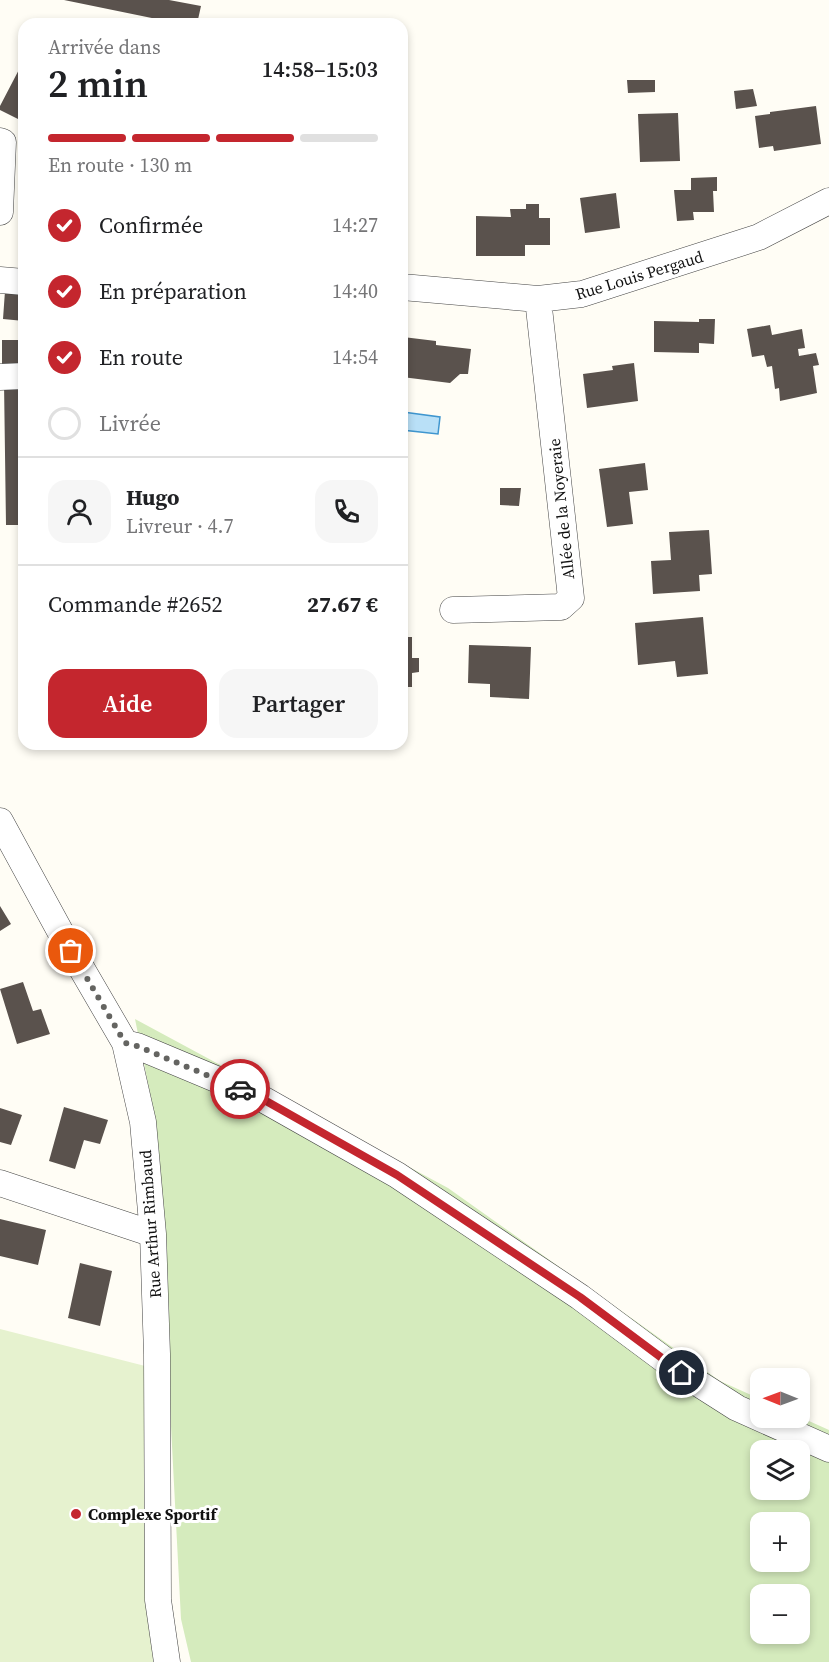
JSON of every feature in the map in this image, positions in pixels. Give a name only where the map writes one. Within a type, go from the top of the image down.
[{"type":"street","points":[[0,141],[3,142],[0,212]]},
{"type":"street","name":"Rue Louis Pergaud","points":[[408,288],[538,299],[582,294],[748,241],[829,201]]},
{"type":"street","points":[[0,280],[18,282]]},
{"type":"street","name":"Allée de la Noyeraie","points":[[453,610],[561,607],[571,598],[538,299]]},
{"type":"street","points":[[0,376],[18,376]]},
{"type":"street","name":"Rue Arthur Rimbaud","points":[[0,821],[125,1043],[143,1122],[153,1234],[157,1354],[158,1600],[167,1662]]},
{"type":"street","points":[[125,1043],[259,1097],[397,1175],[580,1297],[737,1408],[829,1449]]},
{"type":"street","points":[[0,1183],[153,1234]]},
{"type":"green space","points":[[135,1019],[448,1188],[720,1381],[750,1394],[750,1428],[810,1428],[810,1421],[829,1430],[829,1662],[191,1662],[181,1619],[155,1118]]},
{"type":"green space","name":"Complexe Sportif","points":[[0,1329],[149,1367],[153,1662],[0,1662]]},
{"type":"water","points":[[408,413],[440,417],[438,434],[408,431]]},
{"type":"building","points":[[64,0],[169,0],[201,6],[198,18],[152,18]]},
{"type":"building","points":[[18,72],[18,119],[0,110]]},
{"type":"building","points":[[627,80],[655,80],[655,92],[628,93]]},
{"type":"building","points":[[753,89],[757,106],[736,109],[734,91]]},
{"type":"building","points":[[816,106],[821,144],[774,151],[773,146],[759,148],[755,116]]},
{"type":"building","points":[[678,113],[680,161],[640,162],[638,114]]},
{"type":"building","points":[[717,177],[717,191],[713,191],[714,212],[693,212],[694,220],[677,221],[674,190],[691,190],[691,178]]},
{"type":"building","points":[[616,193],[620,228],[585,233],[580,198]]},
{"type":"building","points":[[526,204],[539,204],[539,218],[550,218],[550,245],[525,245],[525,256],[476,256],[476,216],[511,217],[510,209],[526,209]]},
{"type":"building","points":[[5,291],[18,292],[18,320],[3,319]]},
{"type":"building","points":[[699,319],[715,319],[714,344],[699,343],[699,353],[654,352],[654,321],[699,322]]},
{"type":"building","points":[[770,325],[772,335],[802,329],[805,348],[798,349],[799,356],[816,353],[819,365],[813,366],[817,393],[780,401],[779,388],[775,389],[772,366],[767,367],[764,355],[752,357],[747,329]]},
{"type":"building","points":[[408,338],[436,341],[436,345],[471,349],[468,374],[460,374],[450,383],[408,378]]},
{"type":"building","points":[[2,340],[18,340],[18,370],[2,370]]},
{"type":"building","points":[[634,363],[638,401],[587,408],[583,374],[613,370],[612,366]]},
{"type":"building","points":[[4,382],[18,382],[18,525],[6,525]]},
{"type":"building","points":[[645,463],[648,490],[629,492],[633,524],[607,527],[599,469]]},
{"type":"building","points":[[500,488],[521,488],[519,506],[500,505]]},
{"type":"building","points":[[709,530],[712,574],[699,575],[700,591],[653,594],[651,561],[671,560],[669,532]]},
{"type":"building","points":[[703,617],[708,674],[677,677],[675,661],[638,665],[635,623]]},
{"type":"building","points":[[408,637],[412,637],[412,658],[419,658],[419,672],[412,673],[412,687],[408,687]]},
{"type":"building","points":[[469,645],[531,647],[529,699],[490,697],[490,684],[468,683]]},
{"type":"building","points":[[0,906],[11,924],[0,931]]},
{"type":"building","points":[[23,982],[33,1011],[41,1009],[50,1034],[17,1044],[0,989]]},
{"type":"building","points":[[64,1107],[108,1120],[100,1144],[84,1140],[75,1169],[49,1161]]},
{"type":"building","points":[[0,1108],[22,1115],[11,1145],[0,1142]]},
{"type":"building","points":[[0,1219],[46,1230],[38,1265],[0,1256]]},
{"type":"building","points":[[80,1263],[112,1271],[100,1326],[68,1318]]},
{"type":"way so far","points":[[71,951],[125,1043],[240,1089]]},
{"type":"place","name":"Complexe Sportif","points":[[76,1514]]},
{"type":"route","points":[[240,1089],[259,1097],[397,1175],[580,1297],[682,1373]]}]
